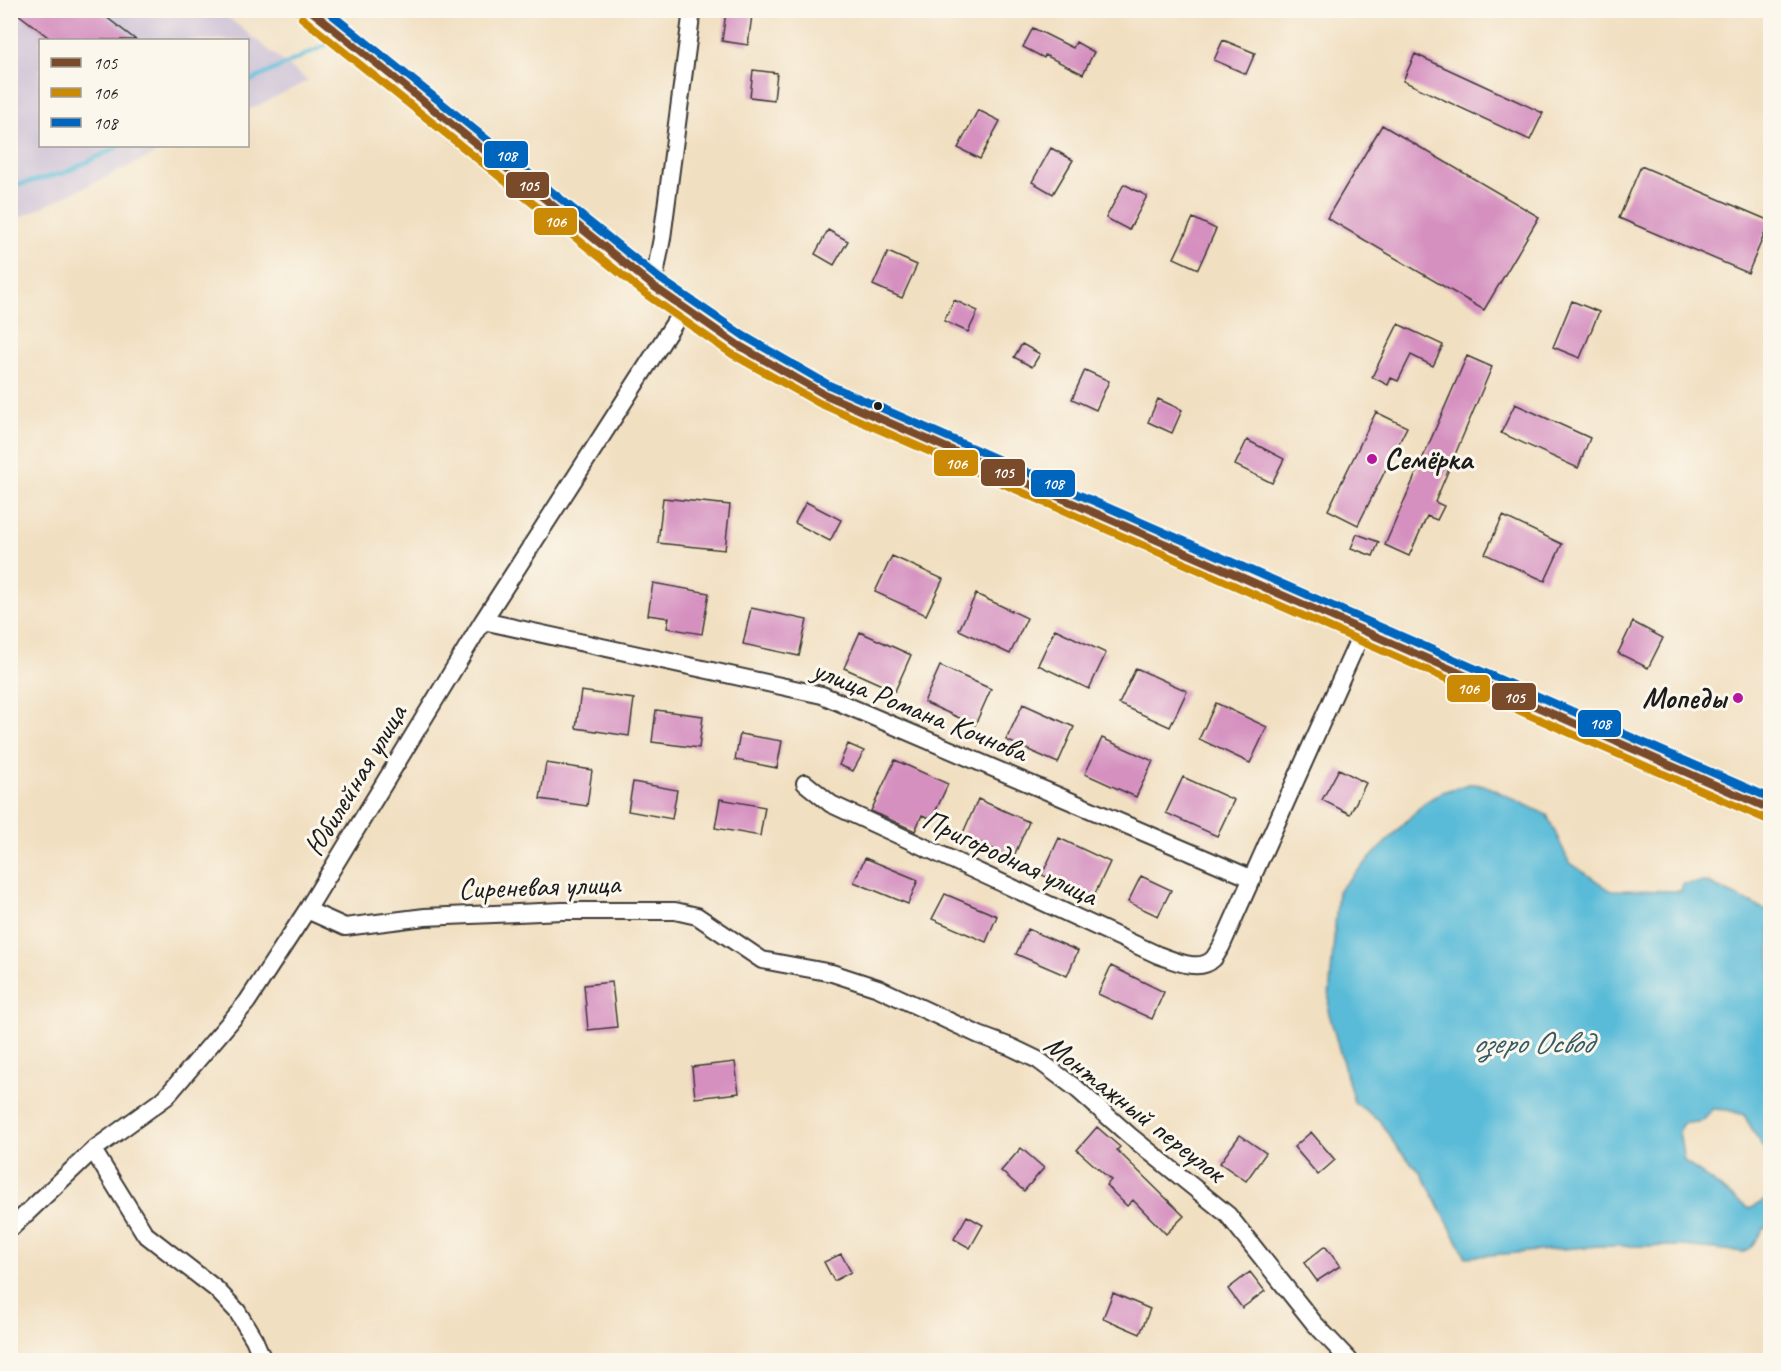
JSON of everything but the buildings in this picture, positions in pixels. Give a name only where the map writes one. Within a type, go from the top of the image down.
[{"type":"highway","points":[[309,10],[653,286],[738,345],[824,394],[1362,632],[1770,809]]},
{"type":"street","points":[[653,286],[662,238],[692,10]]},
{"type":"street","name":"Юбилейная улица","points":[[10,1229],[93,1150],[166,1096],[247,1002],[308,910],[483,621],[684,308]]},
{"type":"street","name":"улица Романа Кочнова","points":[[483,621],[822,695],[1253,879]]},
{"type":"street","points":[[1253,879],[1362,632]]},
{"type":"street","name":"Пригородная улица","points":[[805,783],[831,804],[841,809],[1158,955],[1179,962],[1200,966],[1212,961],[1253,879]]},
{"type":"street","name":"Сиреневая улица","points":[[308,910],[345,927],[425,917],[562,911],[675,911],[697,916],[762,960]]},
{"type":"street","name":"Монтажный переулок","points":[[762,960],[832,973],[878,988],[1038,1060],[1077,1089],[1130,1136],[1228,1215],[1314,1323],[1349,1360]]},
{"type":"street","points":[[93,1150],[145,1234],[216,1289],[237,1311],[254,1339],[263,1360]]},
{"type":"shaded area","points":[[10,11],[220,11],[308,81],[249,110],[249,39],[39,39],[39,147],[170,147],[19,218],[10,212]]},
{"type":"water","name":"озеро Освод","points":[[1469,784],[1484,785],[1547,815],[1569,862],[1610,890],[1681,891],[1683,884],[1706,882],[1770,912],[1770,1160],[1744,1115],[1728,1110],[1712,1109],[1703,1121],[1682,1124],[1679,1132],[1684,1161],[1749,1209],[1764,1201],[1770,1193],[1770,1228],[1764,1228],[1751,1247],[1744,1252],[1685,1246],[1599,1246],[1466,1257],[1421,1173],[1398,1149],[1379,1120],[1354,1102],[1328,1010],[1338,891],[1424,803],[1442,792]]},
{"type":"waterway","points":[[249,82],[326,45]]},
{"type":"waterway","points":[[10,187],[64,173],[118,147]]},
{"type":"transit line","name":"105","points":[[310,10],[653,286],[738,345],[824,394],[1770,809]]},
{"type":"transit line","name":"108","points":[[326,10],[659,278],[744,336],[829,385],[1770,798]]},
{"type":"transit line","name":"106","points":[[302,18],[647,295],[732,354],[819,403],[1766,819]]},
{"type":"place","name":"Семёрка","points":[[1372,459]]},
{"type":"place","name":"Мопеды","points":[[1738,698]]}]
